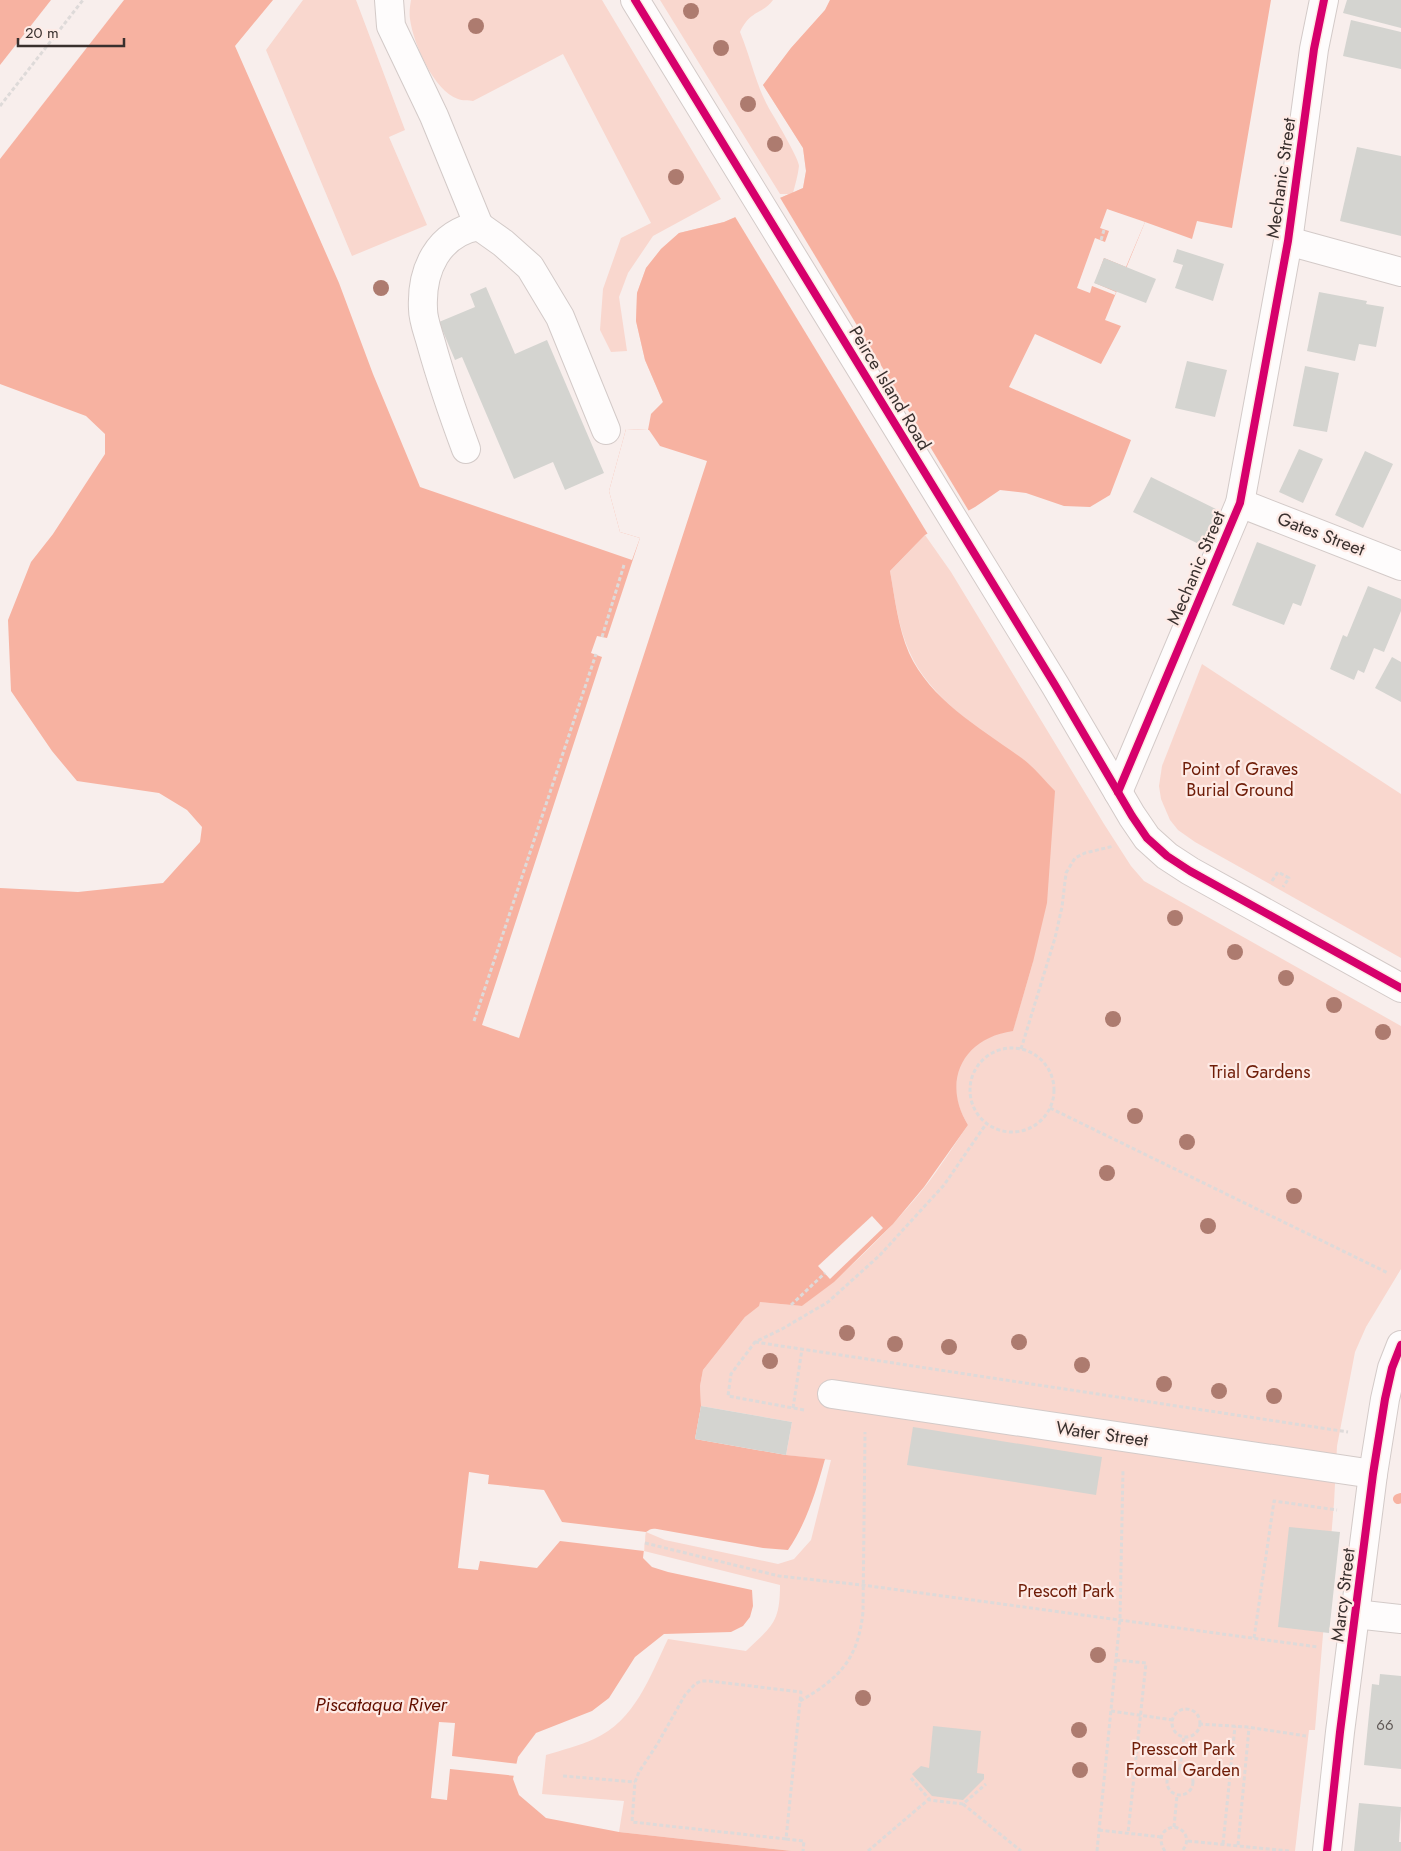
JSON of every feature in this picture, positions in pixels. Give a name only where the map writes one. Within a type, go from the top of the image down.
[{"type":"street","points":[[389,0],[392,26],[434,116],[479,226],[503,243],[530,268],[560,317],[606,430]]},
{"type":"street","name":"Peirce Island Road","points":[[636,0],[1055,685],[1118,792]]},
{"type":"street","name":"Mechanic Street","points":[[1118,792],[1240,503],[1288,241],[1314,49],[1324,0]]},
{"type":"street","points":[[466,449],[436,361],[423,311],[423,284],[428,265],[449,239],[466,228],[479,226]]},
{"type":"street","points":[[1288,241],[1401,272]]},
{"type":"street","name":"Gates Street","points":[[1240,503],[1401,566]]},
{"type":"street","points":[[1118,792],[1147,838],[1167,856],[1401,988]]},
{"type":"street","name":"Marcy Street","points":[[1328,1851],[1355,1614],[1378,1436],[1392,1368],[1401,1345]]},
{"type":"street","name":"Water Street","points":[[832,1394],[1373,1474]]},
{"type":"street","points":[[1355,1614],[1401,1620]]},
{"type":"path","points":[[0,106],[83,0]]},
{"type":"path","points":[[1101,240],[1104,230]]},
{"type":"path","points":[[602,637],[624,565]]},
{"type":"path","points":[[474,1021],[596,654]]},
{"type":"path","points":[[1021,1049],[1055,938],[1062,907],[1066,873],[1075,858],[1085,853],[1122,844]]},
{"type":"path","points":[[1270,884],[1278,872],[1289,878],[1280,890]]},
{"type":"path","points":[[1007,1049],[1021,1049],[1033,1054],[1043,1062],[1050,1072],[1054,1084],[1054,1096],[1044,1118],[1034,1126],[1022,1131],[998,1130],[986,1124],[977,1113],[972,1100],[970,1086],[974,1072],[982,1061],[993,1053],[1007,1049]]},
{"type":"path","points":[[1050,1108],[1388,1273]]},
{"type":"path","points":[[788,1407],[728,1396],[731,1374],[755,1342],[782,1329],[828,1302],[880,1256],[944,1185],[986,1124]]},
{"type":"path","points":[[791,1305],[825,1273]]},
{"type":"path","points":[[755,1342],[1378,1436]]},
{"type":"path","points":[[793,1408],[802,1349]]},
{"type":"path","points":[[800,1701],[832,1680],[850,1660],[861,1633],[866,1399]]},
{"type":"path","points":[[1097,1851],[1120,1619],[1123,1437]]},
{"type":"path","points":[[1254,1638],[1274,1501],[1368,1513]]},
{"type":"path","points":[[645,1543],[779,1576],[1120,1619],[1319,1648]]},
{"type":"path","points":[[1116,1660],[1146,1663],[1128,1832]]},
{"type":"path","points":[[786,1839],[801,1692],[709,1681],[698,1683],[690,1689],[680,1702],[671,1722],[639,1772],[635,1782],[632,1822],[804,1841],[803,1851]]},
{"type":"path","points":[[1186,1709],[1197,1715],[1200,1724],[1196,1732],[1189,1736],[1184,1736],[1180,1735],[1174,1728],[1173,1720],[1178,1712],[1186,1709]]},
{"type":"path","points":[[1111,1711],[1173,1720]]},
{"type":"path","points":[[1200,1724],[1234,1726],[1307,1736]]},
{"type":"path","points":[[1223,1844],[1234,1726]]},
{"type":"path","points":[[1238,1845],[1249,1728]]},
{"type":"path","points":[[1180,1768],[1184,1736]]},
{"type":"path","points":[[1180,1768],[1191,1774],[1193,1783],[1190,1791],[1186,1794],[1177,1795],[1170,1792],[1166,1781],[1169,1773],[1180,1768]]},
{"type":"path","points":[[563,1776],[635,1782]]},
{"type":"path","points":[[911,1778],[929,1799],[963,1804],[1020,1851]]},
{"type":"path","points":[[963,1804],[986,1784]]},
{"type":"path","points":[[1174,1827],[1177,1795]]},
{"type":"path","points":[[868,1851],[929,1799]]},
{"type":"path","points":[[1165,1851],[1160,1842],[1161,1837],[1166,1830],[1174,1827],[1182,1830],[1188,1841],[1187,1846],[1182,1851]]},
{"type":"path","points":[[1099,1830],[1161,1837]]},
{"type":"path","points":[[1188,1841],[1289,1851]]},
{"type":"green space","points":[[303,0],[356,0],[405,130],[389,137],[427,225],[352,256],[266,50]]},
{"type":"green space","points":[[411,0],[602,0],[721,199],[653,236],[628,273],[619,297],[627,351],[611,352],[600,330],[603,289],[621,238],[651,223],[563,54],[473,101],[460,100],[449,94],[441,86],[420,53],[412,29]]},
{"type":"green space","points":[[660,0],[773,0],[765,8],[752,16],[740,32],[761,93],[798,162],[799,169],[793,193],[803,188],[806,171],[803,148],[763,85],[791,48],[825,10],[830,0],[815,188],[673,421],[651,414],[663,402],[645,360],[636,321],[637,293],[646,268],[661,249],[679,233],[724,222],[789,194],[780,194]]},
{"type":"green space","name":"Prescott Park","points":[[925,535],[951,572],[1104,824],[1131,866],[1144,881],[1401,1026],[1401,1269],[1366,1327],[1355,1352],[1337,1446],[1315,1730],[1309,1730],[1295,1851],[792,1851],[619,1832],[624,1801],[542,1794],[546,1755],[594,1739],[620,1721],[640,1696],[668,1639],[746,1651],[773,1623],[780,1598],[780,1585],[644,1551],[646,1532],[665,1540],[778,1564],[794,1559],[811,1540],[831,1460],[786,1455],[792,1422],[701,1406],[700,1386],[703,1370],[745,1317],[760,1302],[802,1306],[867,1251],[896,1220],[930,1180],[968,1125],[960,1108],[956,1092],[956,1077],[961,1064],[969,1052],[981,1042],[995,1035],[1013,1030],[1033,962],[1024,760],[976,727],[944,700],[919,669],[910,653],[900,623],[890,571]]},
{"type":"green space","name":"Point of Graves Burial Ground","points":[[1202,664],[1401,794],[1401,958],[1195,842],[1178,830],[1170,820],[1161,799],[1159,786],[1162,766]]},
{"type":"water","name":"Piscataqua River","points":[[0,0],[273,0],[235,46],[339,283],[373,374],[420,487],[632,560],[640,538],[620,532],[609,491],[626,429],[648,430],[651,414],[663,402],[645,360],[636,321],[637,293],[646,268],[661,249],[679,233],[724,222],[803,188],[806,171],[803,148],[763,85],[791,48],[825,10],[830,0],[1271,0],[1232,228],[1197,221],[1192,239],[1145,222],[1105,320],[1121,326],[1101,364],[1035,334],[1009,387],[1131,440],[1110,495],[1090,507],[1064,506],[1026,493],[1000,490],[975,507],[925,535],[890,571],[902,633],[909,653],[930,686],[959,713],[1036,770],[1055,791],[1047,903],[1033,962],[1013,1031],[996,1035],[981,1042],[970,1052],[962,1064],[957,1078],[957,1093],[960,1109],[968,1125],[924,1187],[893,1224],[834,1282],[802,1306],[760,1302],[759,1306],[745,1317],[703,1370],[700,1386],[701,1406],[695,1439],[786,1455],[825,1459],[806,1517],[788,1550],[763,1548],[655,1529],[646,1532],[643,1558],[652,1567],[752,1590],[753,1606],[750,1617],[743,1626],[731,1632],[664,1634],[635,1657],[609,1698],[592,1711],[536,1733],[518,1757],[513,1779],[519,1795],[546,1818],[619,1832],[792,1851],[0,1851],[0,888],[78,892],[163,883],[200,842],[202,827],[187,810],[159,793],[77,781],[52,751],[11,691],[8,620],[31,562],[53,534],[105,454],[105,434],[86,416],[0,384]]},
{"type":"pier","points":[[51,0],[124,0],[0,159],[0,65]]},
{"type":"pier","points":[[779,196],[970,513],[929,536],[734,215]]},
{"type":"pier","points":[[1107,209],[1145,222],[1126,267],[1104,258],[1095,283],[1116,292],[1115,295],[1092,286],[1090,293],[1077,288],[1095,238],[1105,242],[1109,231],[1100,228]]},
{"type":"pier","points":[[626,429],[649,430],[660,446],[707,461],[519,1038],[482,1025],[602,657],[591,653],[597,636],[607,638],[640,538],[620,532],[609,491]]},
{"type":"pier","points":[[872,1216],[883,1228],[830,1279],[818,1266]]},
{"type":"pier","points":[[469,1472],[489,1475],[488,1484],[544,1490],[562,1522],[646,1532],[644,1551],[560,1541],[537,1568],[480,1561],[478,1570],[458,1568]]},
{"type":"pier","points":[[439,1722],[455,1723],[452,1756],[519,1764],[516,1776],[450,1769],[447,1800],[431,1798]]},
{"type":"building","points":[[1347,0],[1401,0],[1401,28],[1343,13]]},
{"type":"building","points":[[1351,20],[1401,32],[1401,69],[1343,56]]},
{"type":"building","points":[[1357,147],[1401,156],[1401,236],[1340,221]]},
{"type":"building","points":[[1177,249],[1224,264],[1213,301],[1175,288],[1183,265],[1173,262]]},
{"type":"building","points":[[1104,258],[1156,279],[1146,303],[1094,283]]},
{"type":"building","points":[[486,287],[515,354],[547,340],[604,473],[565,490],[553,462],[514,479],[462,357],[455,360],[439,322],[475,307],[470,294]]},
{"type":"building","points":[[1319,292],[1367,301],[1366,304],[1384,307],[1376,347],[1359,344],[1355,361],[1307,351]]},
{"type":"building","points":[[1187,361],[1227,370],[1215,417],[1175,408]]},
{"type":"building","points":[[1305,366],[1339,373],[1327,432],[1293,426]]},
{"type":"building","points":[[1299,449],[1323,459],[1303,503],[1279,492]]},
{"type":"building","points":[[1365,451],[1393,464],[1363,528],[1335,515]]},
{"type":"building","points":[[1151,477],[1224,513],[1207,548],[1133,512]]},
{"type":"building","points":[[1257,542],[1316,565],[1301,606],[1293,603],[1284,625],[1232,605]]},
{"type":"building","points":[[1368,586],[1401,599],[1401,611],[1384,652],[1374,648],[1364,673],[1358,670],[1354,680],[1330,669],[1343,635],[1347,637]]},
{"type":"building","points":[[1392,657],[1401,662],[1401,702],[1375,688]]},
{"type":"building","points":[[701,1406],[792,1422],[786,1455],[695,1439]]},
{"type":"building","points":[[913,1427],[1102,1457],[1096,1495],[907,1465]]},
{"type":"building","points":[[1289,1527],[1340,1532],[1329,1633],[1278,1627]]},
{"type":"building","points":[[1380,1674],[1401,1676],[1401,1769],[1364,1765],[1372,1684],[1379,1685]]},
{"type":"building","points":[[933,1726],[981,1731],[977,1773],[984,1774],[984,1779],[963,1800],[932,1796],[912,1774],[921,1766],[929,1768]]},
{"type":"building","points":[[1359,1803],[1401,1807],[1399,1842],[1401,1842],[1401,1851],[1354,1851]]},
{"type":"cycle path","points":[[635,0],[1147,838],[1167,856],[1190,871],[1401,988]]},
{"type":"cycle path","points":[[1118,792],[1240,503],[1288,241],[1314,49],[1324,0]]},
{"type":"cycle path","points":[[1327,1851],[1340,1732],[1373,1474],[1385,1399],[1392,1368],[1401,1345]]},
{"type":"park label","name":"Trial Gardens","points":[[1260,1072]]},
{"type":"park label","name":"Presscott Park Formal Garden","points":[[1183,1759]]}]
